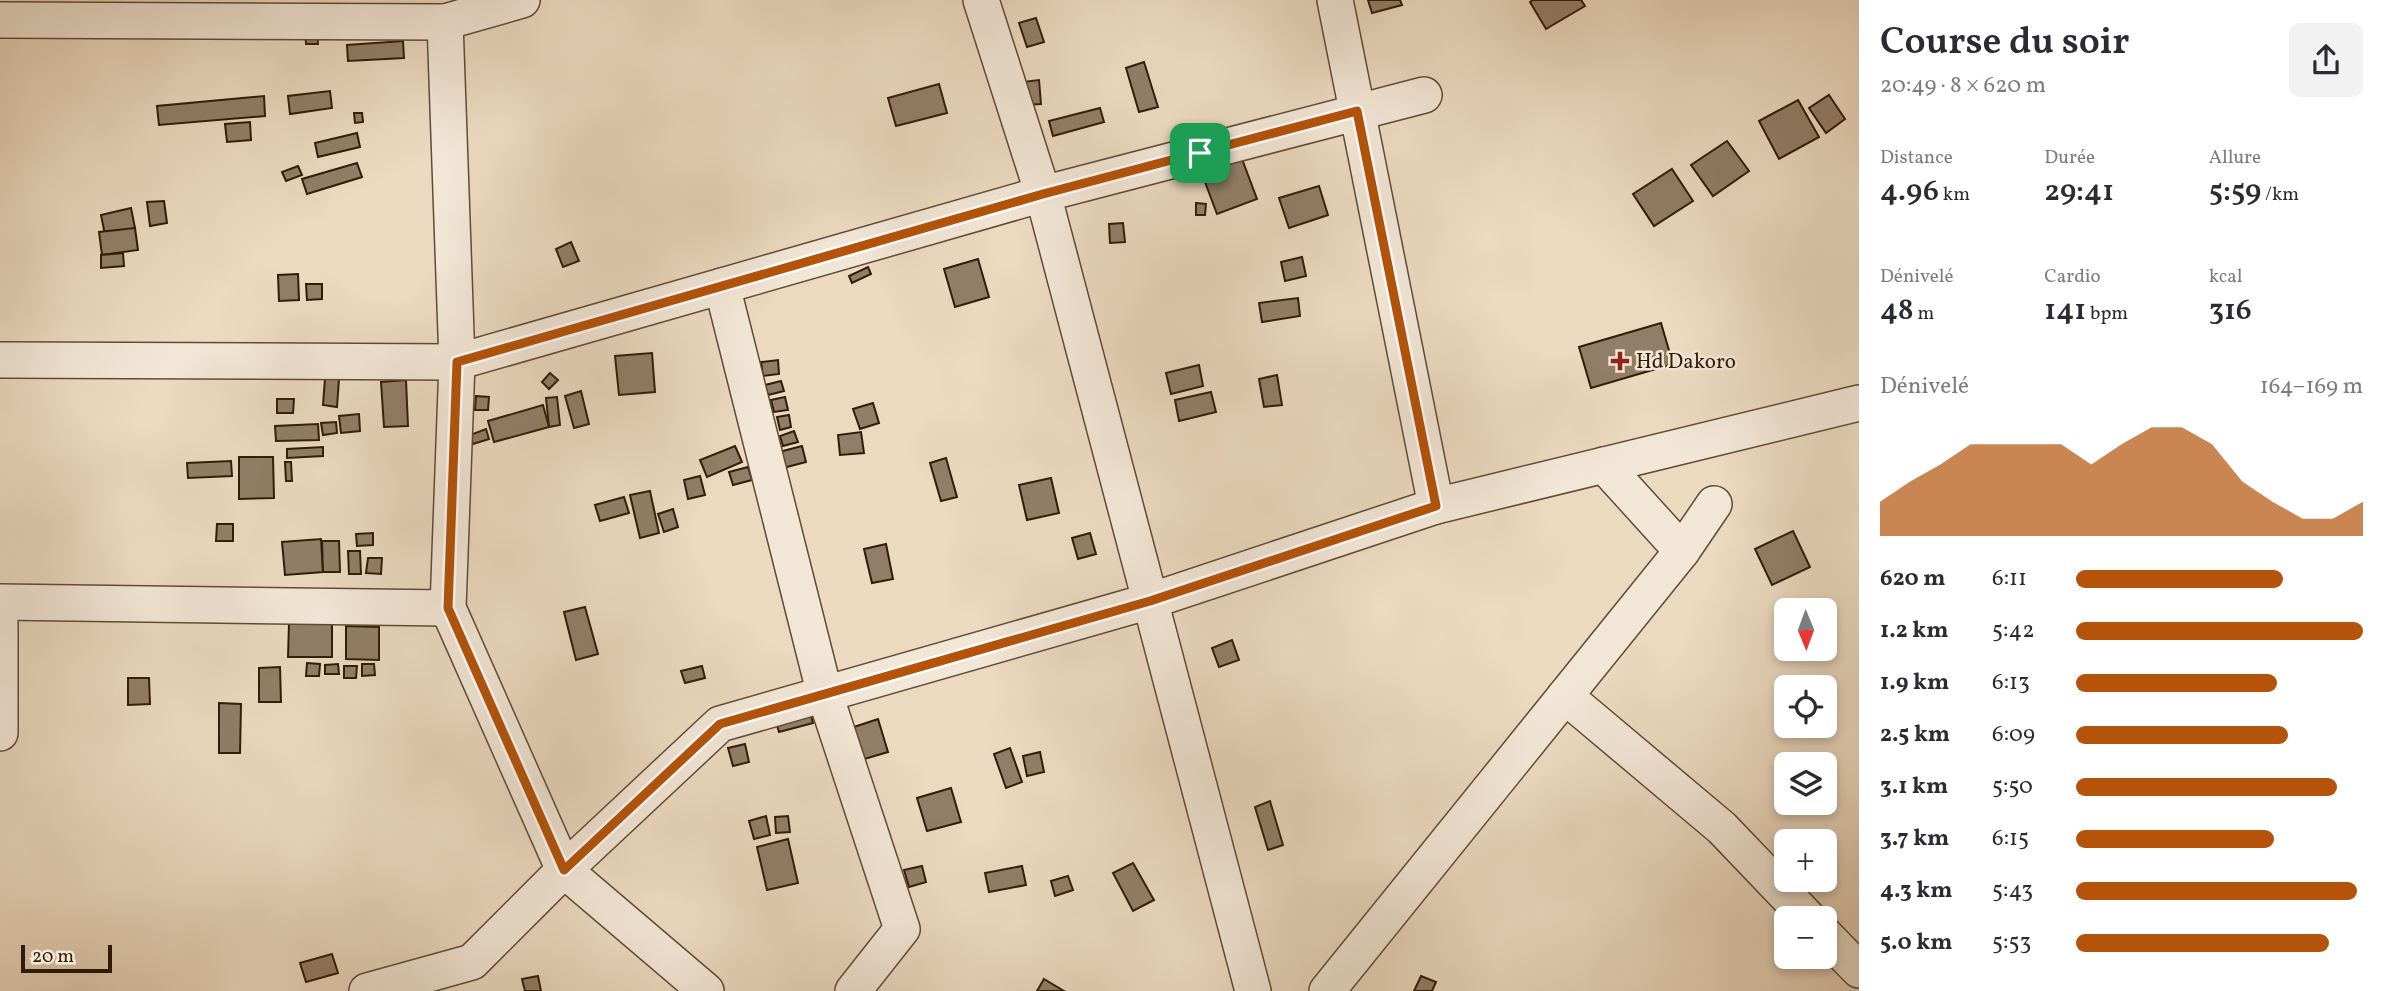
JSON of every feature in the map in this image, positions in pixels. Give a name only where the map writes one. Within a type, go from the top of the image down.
[{"type":"street","points":[[0,20],[445,22],[523,0]]},
{"type":"street","points":[[981,0],[1043,194],[1253,991]]},
{"type":"street","points":[[1335,0],[1436,506]]},
{"type":"street","points":[[445,22],[457,362],[448,608],[564,870],[706,991]]},
{"type":"street","points":[[0,360],[457,362],[1043,194],[1424,95]]},
{"type":"street","points":[[722,286],[825,695],[902,929],[853,991]]},
{"type":"street","points":[[367,991],[472,962],[564,870],[720,724],[1150,601],[1436,506],[1859,403]]},
{"type":"street","points":[[1604,465],[1682,551]]},
{"type":"street","points":[[1327,991],[1682,551],[1714,504]]},
{"type":"street","points":[[0,602],[448,608]]},
{"type":"street","points":[[0,620],[0,729]]},
{"type":"street","points":[[1565,696],[1722,828],[1797,906]]},
{"type":"street","points":[[1837,947],[1859,970]]},
{"type":"building","points":[[1368,0],[1400,0],[1402,5],[1372,13]]},
{"type":"building","points":[[1581,0],[1585,6],[1546,29],[1530,2]]},
{"type":"building","points":[[1036,18],[1044,42],[1027,47],[1019,23]]},
{"type":"building","points":[[305,27],[317,27],[318,44],[306,44]]},
{"type":"building","points":[[403,41],[404,58],[348,61],[347,45]]},
{"type":"building","points":[[1144,62],[1158,107],[1139,112],[1126,68]]},
{"type":"building","points":[[1039,80],[1041,104],[1025,105],[1022,82]]},
{"type":"building","points":[[939,84],[947,113],[896,126],[888,98]]},
{"type":"building","points":[[330,91],[332,108],[290,114],[288,96]]},
{"type":"building","points":[[1829,95],[1845,119],[1826,133],[1809,108]]},
{"type":"building","points":[[264,96],[265,116],[159,125],[157,106]]},
{"type":"building","points":[[1798,100],[1819,137],[1779,159],[1759,121]]},
{"type":"building","points":[[1100,108],[1104,122],[1053,136],[1049,121]]},
{"type":"building","points":[[354,113],[362,113],[363,122],[355,123]]},
{"type":"building","points":[[250,122],[251,140],[227,142],[225,124]]},
{"type":"building","points":[[357,133],[360,147],[318,157],[315,143]]},
{"type":"building","points":[[1727,141],[1749,171],[1713,196],[1691,165]]},
{"type":"building","points":[[1239,151],[1257,199],[1217,214],[1199,166]]},
{"type":"building","points":[[357,163],[362,177],[307,194],[302,179]]},
{"type":"building","points":[[298,166],[302,175],[286,181],[282,172]]},
{"type":"building","points":[[1672,169],[1693,201],[1654,226],[1633,194]]},
{"type":"building","points":[[1319,186],[1328,215],[1289,228],[1279,198]]},
{"type":"building","points":[[164,201],[167,223],[150,226],[147,202]]},
{"type":"building","points":[[1196,203],[1206,204],[1205,215],[1196,215]]},
{"type":"building","points":[[131,208],[135,228],[105,235],[101,215]]},
{"type":"building","points":[[1123,223],[1125,242],[1110,243],[1109,224]]},
{"type":"building","points":[[135,228],[138,250],[102,255],[99,232]]},
{"type":"building","points":[[571,242],[579,261],[563,267],[556,249]]},
{"type":"building","points":[[123,253],[124,266],[101,268],[101,255]]},
{"type":"building","points":[[1302,257],[1306,276],[1285,281],[1281,262]]},
{"type":"building","points":[[978,259],[989,297],[955,307],[944,269]]},
{"type":"building","points":[[868,267],[871,274],[852,283],[849,276]]},
{"type":"building","points":[[298,274],[299,300],[279,301],[278,275]]},
{"type":"building","points":[[306,284],[322,284],[322,299],[307,300]]},
{"type":"building","points":[[1298,298],[1300,316],[1262,322],[1259,303]]},
{"type":"building","points":[[1661,323],[1673,364],[1591,388],[1579,347]]},
{"type":"building","points":[[652,353],[655,392],[619,395],[615,356]]},
{"type":"building","points":[[778,360],[779,374],[763,376],[761,362]]},
{"type":"building","points":[[1199,365],[1203,386],[1171,394],[1166,373]]},
{"type":"building","points":[[550,373],[558,380],[549,389],[542,382]]},
{"type":"building","points":[[1277,375],[1282,405],[1264,407],[1259,379]]},
{"type":"building","points":[[325,378],[339,379],[337,407],[323,405]]},
{"type":"building","points":[[406,380],[408,426],[384,427],[381,382]]},
{"type":"building","points":[[781,381],[784,391],[768,395],[765,385]]},
{"type":"building","points":[[581,391],[589,424],[574,428],[565,396]]},
{"type":"building","points":[[1211,392],[1216,412],[1179,421],[1175,400]]},
{"type":"building","points":[[476,396],[489,397],[488,410],[475,410]]},
{"type":"building","points":[[557,397],[560,425],[549,427],[546,398]]},
{"type":"building","points":[[785,397],[788,410],[774,412],[771,400]]},
{"type":"building","points":[[277,399],[294,399],[293,413],[277,413]]},
{"type":"building","points":[[873,403],[879,423],[860,429],[853,409]]},
{"type":"building","points":[[543,405],[549,427],[494,442],[488,421]]},
{"type":"building","points":[[359,414],[360,431],[341,433],[339,416]]},
{"type":"building","points":[[789,415],[791,427],[780,430],[777,417]]},
{"type":"building","points":[[336,422],[337,433],[323,435],[321,423]]},
{"type":"building","points":[[318,424],[319,440],[276,441],[275,426]]},
{"type":"building","points":[[486,429],[489,439],[473,444],[470,435]]},
{"type":"building","points":[[794,431],[798,442],[783,446],[780,436]]},
{"type":"building","points":[[861,432],[864,453],[840,455],[838,435]]},
{"type":"building","points":[[735,446],[742,462],[707,477],[700,460]]},
{"type":"building","points":[[802,446],[806,462],[783,468],[779,452]]},
{"type":"building","points":[[323,447],[323,456],[287,458],[287,449]]},
{"type":"building","points":[[239,457],[273,457],[274,498],[239,499]]},
{"type":"building","points":[[946,458],[957,497],[941,501],[930,463]]},
{"type":"building","points":[[231,461],[232,476],[188,478],[187,463]]},
{"type":"building","points":[[285,462],[291,462],[292,481],[286,481]]},
{"type":"building","points":[[748,467],[752,480],[733,485],[729,472]]},
{"type":"building","points":[[700,476],[705,495],[688,499],[684,480]]},
{"type":"building","points":[[1051,478],[1059,513],[1027,520],[1019,485]]},
{"type":"building","points":[[650,491],[659,533],[640,538],[630,495]]},
{"type":"building","points":[[624,497],[629,513],[600,521],[595,505]]},
{"type":"building","points":[[673,509],[678,527],[664,532],[658,514]]},
{"type":"building","points":[[217,524],[233,524],[233,541],[216,541]]},
{"type":"building","points":[[1793,531],[1810,567],[1772,585],[1755,549]]},
{"type":"building","points":[[373,533],[373,545],[357,546],[356,534]]},
{"type":"building","points":[[1090,533],[1096,554],[1078,559],[1072,538]]},
{"type":"building","points":[[321,539],[323,572],[285,575],[282,542]]},
{"type":"building","points":[[322,541],[339,541],[340,572],[323,572]]},
{"type":"building","points":[[886,544],[893,579],[872,583],[864,549]]},
{"type":"building","points":[[348,551],[360,551],[361,574],[349,574]]},
{"type":"building","points":[[368,558],[382,558],[381,574],[366,573]]},
{"type":"building","points":[[585,607],[598,654],[576,660],[564,612]]},
{"type":"building","points":[[289,623],[332,624],[332,657],[288,657]]},
{"type":"building","points":[[346,626],[379,627],[379,660],[346,659]]},
{"type":"building","points":[[1232,640],[1239,660],[1219,667],[1212,648]]},
{"type":"building","points":[[307,663],[320,664],[319,676],[306,676]]},
{"type":"building","points":[[338,664],[339,674],[325,674],[325,665]]},
{"type":"building","points":[[362,664],[374,664],[375,675],[362,676]]},
{"type":"building","points":[[344,666],[357,666],[356,678],[344,678]]},
{"type":"building","points":[[702,666],[705,678],[685,683],[681,671]]},
{"type":"building","points":[[280,667],[281,702],[259,702],[259,668]]},
{"type":"building","points":[[128,678],[149,678],[150,704],[128,705]]},
{"type":"building","points":[[219,703],[241,704],[240,753],[219,753]]},
{"type":"building","points":[[809,708],[813,723],[779,732],[775,718]]},
{"type":"building","points":[[878,719],[888,752],[861,760],[851,728]]},
{"type":"building","points":[[745,744],[749,762],[733,766],[728,748]]},
{"type":"building","points":[[1010,748],[1022,782],[1006,788],[994,754]]},
{"type":"building","points":[[1040,752],[1044,772],[1027,776],[1023,756]]},
{"type":"building","points":[[951,788],[961,822],[927,831],[917,798]]},
{"type":"building","points":[[1270,801],[1283,845],[1268,850],[1255,807]]},
{"type":"building","points":[[766,816],[770,835],[754,839],[749,821]]},
{"type":"building","points":[[788,816],[790,832],[776,833],[775,817]]},
{"type":"building","points":[[788,839],[798,883],[767,890],[757,847]]},
{"type":"building","points":[[1133,863],[1154,900],[1133,911],[1113,873]]},
{"type":"building","points":[[922,866],[926,882],[909,887],[904,870]]},
{"type":"building","points":[[1022,866],[1026,885],[989,892],[985,873]]},
{"type":"building","points":[[1068,876],[1073,890],[1055,896],[1051,881]]},
{"type":"building","points":[[332,954],[338,973],[306,982],[300,963]]},
{"type":"building","points":[[538,976],[541,991],[525,991],[522,979]]},
{"type":"building","points":[[1421,976],[1436,982],[1432,991],[1414,991]]},
{"type":"building","points":[[1044,979],[1064,991],[1037,991]]},
{"type":"place","name":"Hd Dakoro","points":[[1620,361]]},
{"type":"route","points":[[1357,111],[1436,506],[1150,601],[720,724],[564,870],[448,608],[457,362],[1043,194],[1200,153],[1357,111]]}]
